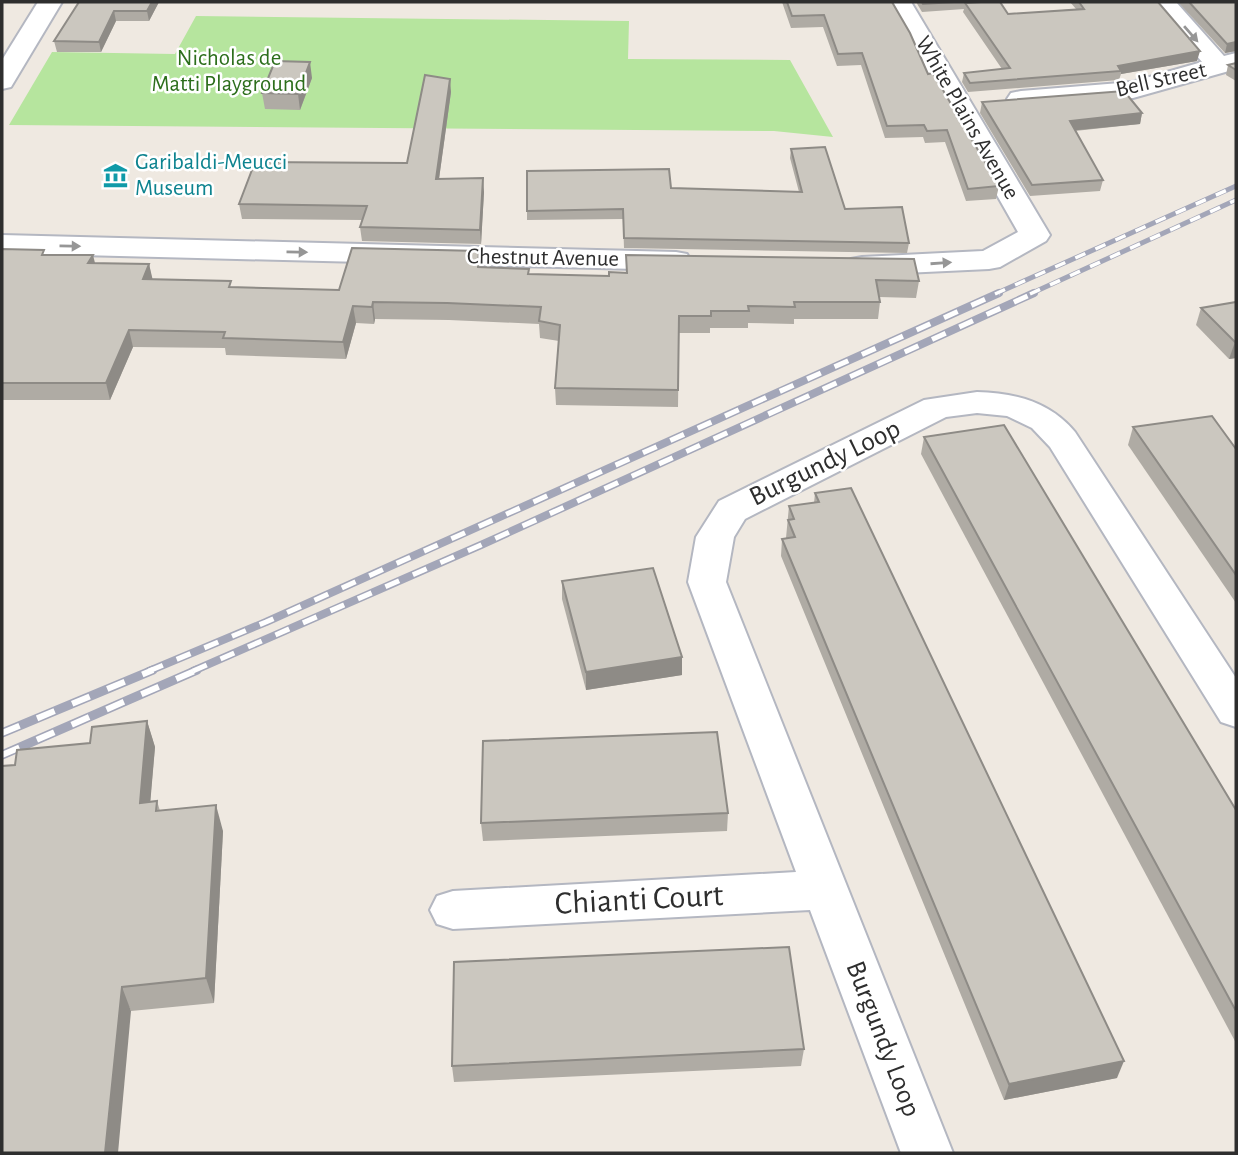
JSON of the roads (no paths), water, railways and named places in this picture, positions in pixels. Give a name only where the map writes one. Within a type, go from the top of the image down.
[{"type":"street","points":[[2,81],[50,2]]},
{"type":"street","name":"White Plains Avenue","points":[[828,265],[884,266],[989,260],[1035,235],[982,103],[899,2]]},
{"type":"street","points":[[1163,2],[1228,64]]},
{"type":"street","name":"Bell Street","points":[[982,103],[1133,90],[1228,64]]},
{"type":"street","name":"Chestnut Avenue","points":[[2,244],[705,262]]},
{"type":"street","name":"Burgundy Loop","points":[[927,1153],[707,582],[715,537],[732,510],[936,408],[968,401],[1015,407],[1043,420],[1063,440],[1236,711]]},
{"type":"street","name":"Chianti Court","points":[[453,910],[825,890]]},
{"type":"railway","points":[[995,294],[1236,186]]},
{"type":"railway","points":[[1030,294],[1236,200]]},
{"type":"railway","points":[[149,671],[266,622],[999,293]]},
{"type":"railway","points":[[193,671],[481,545],[1034,293]]},
{"type":"railway","points":[[2,733],[153,670]]},
{"type":"railway","points":[[2,755],[197,670]]},
{"type":"place","name":"Garibaldi-Meucci Museum","points":[[115,175]]},
{"type":"park label","name":"Nicholas de Matti Playground","points":[[229,71]]}]
